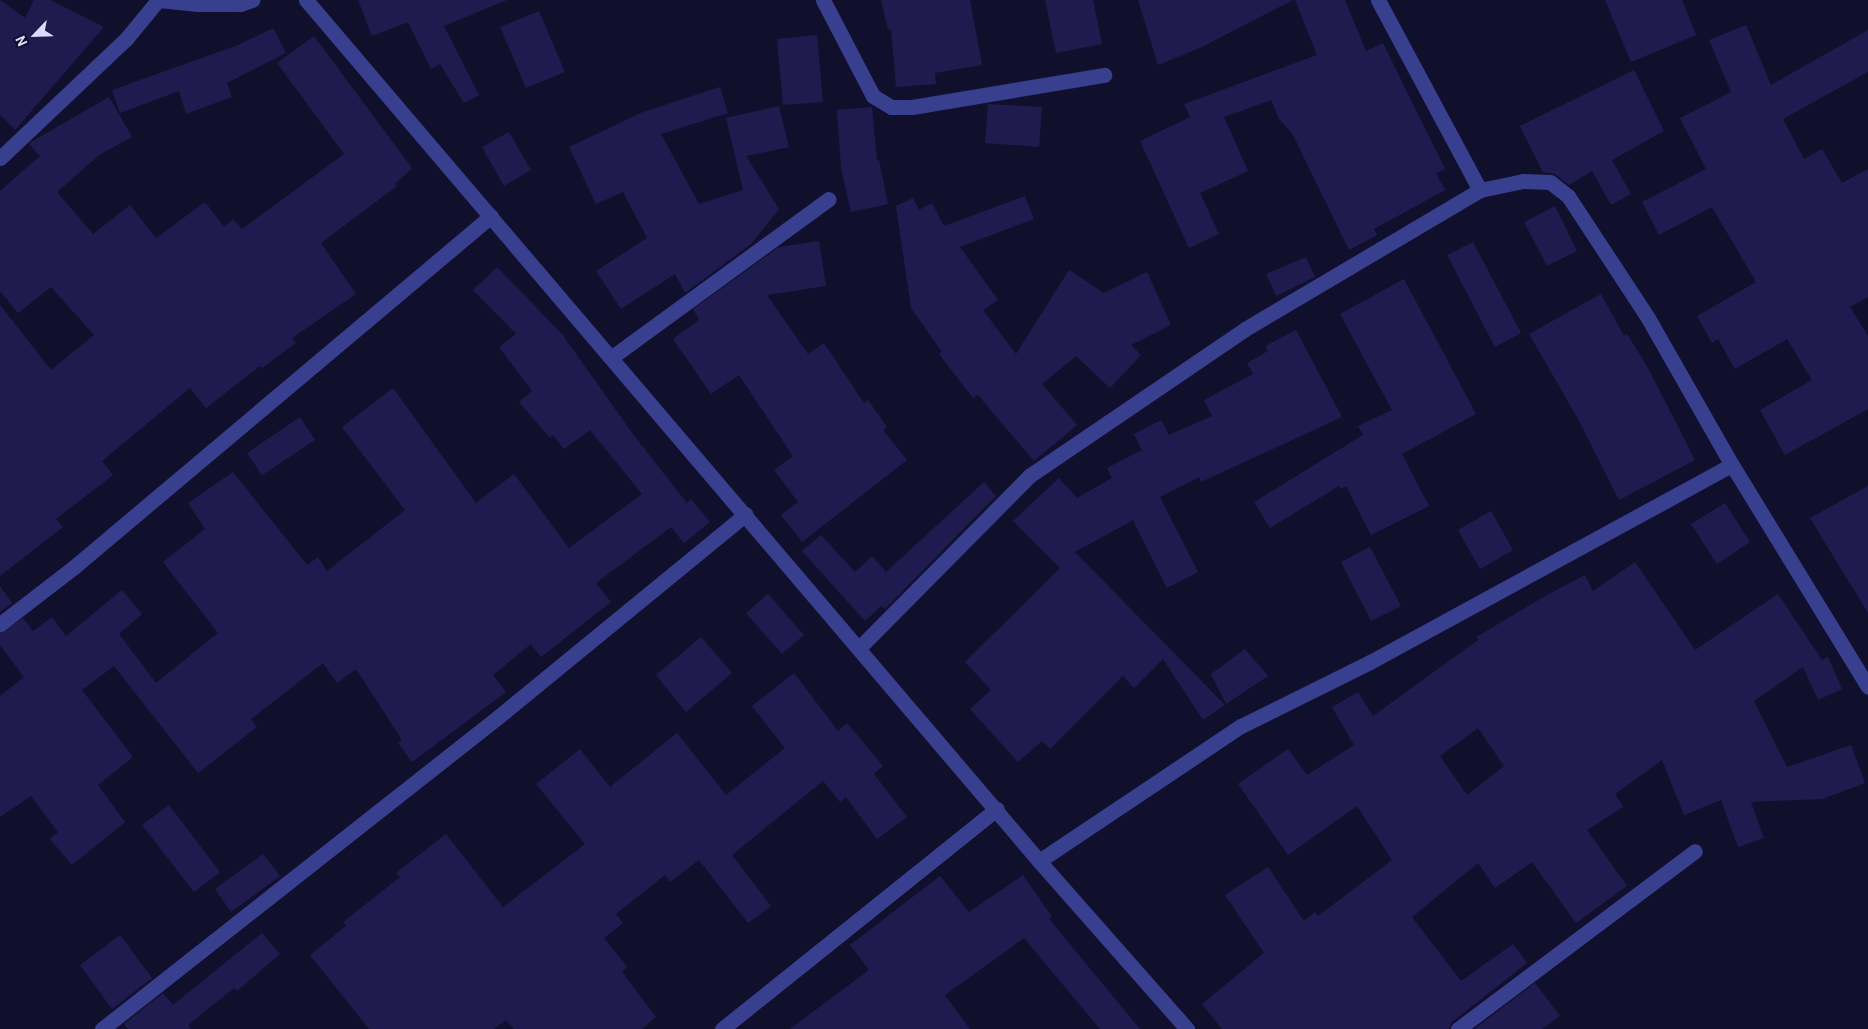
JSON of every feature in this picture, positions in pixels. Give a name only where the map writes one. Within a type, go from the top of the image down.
[{"type":"street","points":[[0,158],[126,39],[159,0],[198,4],[240,4],[252,0]]},
{"type":"street","points":[[306,0],[746,514],[1039,861],[1187,1029]]},
{"type":"street","points":[[824,0],[873,96],[891,107],[912,107],[1104,75]]},
{"type":"street","points":[[1378,0],[1480,190]]},
{"type":"street","points":[[859,648],[1029,476],[1245,329],[1480,190],[1523,181],[1550,182],[1568,196],[1648,318],[1732,464],[1868,687]]},
{"type":"street","points":[[612,357],[829,199]]},
{"type":"street","points":[[0,624],[74,567],[491,216]]},
{"type":"street","points":[[1039,861],[1241,726],[1370,662],[1732,464]]},
{"type":"street","points":[[102,1029],[490,723],[746,514]]},
{"type":"street","points":[[722,1029],[997,809]]},
{"type":"street","points":[[1458,1029],[1695,851]]},
{"type":"building","points":[[0,0],[25,18],[34,0],[50,0],[104,27],[15,130],[0,115]]},
{"type":"building","points":[[358,0],[507,0],[444,26],[479,95],[464,103],[440,64],[431,69],[408,22],[372,36]]},
{"type":"building","points":[[881,0],[970,0],[982,65],[935,73],[936,84],[896,87],[891,29],[888,30]]},
{"type":"building","points":[[1045,0],[1093,0],[1102,44],[1056,53]]},
{"type":"building","points":[[1138,0],[1293,0],[1200,48],[1158,65]]},
{"type":"building","points":[[1295,0],[1345,0],[1366,51],[1383,43],[1445,169],[1436,173],[1445,190],[1374,229],[1377,235],[1349,250],[1292,133],[1279,119],[1271,100],[1224,117],[1248,171],[1200,193],[1219,234],[1189,248],[1140,141],[1190,117],[1184,104],[1317,55]]},
{"type":"building","points":[[1605,0],[1682,0],[1696,35],[1631,62]]},
{"type":"building","points":[[539,11],[565,72],[526,88],[500,27]]},
{"type":"building","points":[[1746,25],[1771,85],[1868,30],[1868,72],[1783,119],[1804,159],[1822,149],[1842,183],[1868,169],[1868,297],[1850,307],[1868,336],[1868,409],[1785,455],[1760,410],[1812,380],[1787,339],[1735,369],[1718,339],[1712,343],[1697,316],[1756,282],[1712,207],[1659,235],[1642,202],[1706,169],[1680,118],[1731,92],[1709,40]]},
{"type":"building","points":[[273,28],[286,53],[227,83],[232,97],[186,114],[179,91],[120,113],[112,90],[238,45]]},
{"type":"building","points":[[817,35],[823,102],[783,105],[777,39]]},
{"type":"building","points":[[314,36],[412,168],[395,184],[397,186],[321,243],[356,294],[292,338],[296,343],[262,368],[260,366],[206,408],[190,388],[102,461],[113,475],[56,519],[63,527],[0,576],[0,305],[51,370],[94,335],[51,287],[18,313],[0,291],[0,191],[40,156],[29,144],[31,142],[109,97],[132,137],[99,155],[57,192],[93,234],[130,205],[156,238],[205,202],[224,227],[233,219],[242,229],[344,154],[277,63]]},
{"type":"building","points":[[1634,70],[1664,131],[1612,160],[1631,194],[1611,205],[1592,171],[1569,185],[1555,174],[1543,172],[1520,126]]},
{"type":"building","points":[[720,87],[728,113],[661,134],[699,204],[743,190],[726,118],[779,106],[789,147],[746,156],[779,209],[751,244],[685,293],[675,274],[621,309],[596,271],[647,238],[623,192],[596,204],[569,147],[643,112]]},
{"type":"building","points":[[988,104],[1042,107],[1039,147],[985,143]]},
{"type":"building","points":[[872,107],[877,160],[879,160],[888,204],[851,212],[841,168],[837,110]]},
{"type":"building","points":[[509,132],[531,170],[504,186],[482,147]]},
{"type":"building","points":[[1025,196],[1034,219],[960,247],[998,300],[983,310],[1016,354],[1069,270],[1104,293],[1147,272],[1171,325],[1131,345],[1141,355],[1110,388],[1076,356],[1042,384],[1077,425],[1034,461],[978,395],[973,398],[939,354],[942,352],[911,308],[896,206],[913,198],[919,210],[932,203],[944,226]]},
{"type":"building","points":[[1555,206],[1577,251],[1547,266],[1524,222]]},
{"type":"building","points":[[819,241],[826,286],[767,295],[808,354],[824,343],[864,403],[868,400],[887,427],[883,430],[907,460],[802,542],[781,515],[798,502],[774,470],[793,456],[739,375],[711,394],[673,339],[699,320],[693,309],[779,247]]},
{"type":"building","points":[[1473,242],[1521,333],[1495,347],[1447,255]]},
{"type":"building","points":[[1306,257],[1315,277],[1276,296],[1266,274]]},
{"type":"building","points":[[497,267],[562,334],[635,437],[687,503],[691,499],[710,522],[684,543],[671,527],[596,583],[611,602],[541,657],[531,644],[493,675],[506,692],[412,762],[398,743],[402,740],[356,669],[337,683],[323,663],[251,719],[257,727],[198,773],[114,666],[82,690],[133,757],[98,785],[125,822],[72,865],[50,839],[58,832],[31,796],[0,817],[0,696],[24,677],[0,645],[0,633],[23,618],[33,631],[52,617],[66,636],[122,590],[142,614],[119,634],[156,683],[218,633],[163,562],[205,529],[188,503],[233,472],[307,565],[318,557],[327,571],[405,510],[342,427],[393,388],[476,503],[514,474],[569,548],[642,494],[590,430],[564,449],[553,435],[550,438],[519,402],[532,391],[499,347],[516,334],[473,290]]},
{"type":"building","points":[[1404,279],[1476,414],[1402,454],[1429,506],[1371,535],[1346,486],[1341,489],[1339,486],[1270,528],[1254,502],[1363,435],[1358,426],[1392,410],[1340,314]]},
{"type":"building","points":[[1601,294],[1624,336],[1627,334],[1648,368],[1695,460],[1619,500],[1578,419],[1529,334]]},
{"type":"building","points":[[1296,330],[1342,417],[1201,482],[1199,477],[1160,497],[1198,572],[1167,588],[1133,520],[1075,552],[1225,705],[1203,720],[1163,659],[1134,688],[1123,676],[1050,749],[1042,741],[1018,762],[970,709],[991,690],[965,662],[1060,568],[1013,521],[1059,478],[1077,498],[1112,478],[1107,468],[1142,450],[1134,434],[1161,420],[1169,435],[1212,416],[1204,400],[1253,374],[1247,363],[1268,351],[1265,346]]},
{"type":"building","points":[[300,417],[315,440],[262,475],[247,453]]},
{"type":"building","points":[[984,482],[996,496],[885,609],[881,606],[865,621],[802,551],[821,535],[855,572],[872,556],[886,572]]},
{"type":"building","points":[[1868,486],[1868,613],[1810,518]]},
{"type":"building","points":[[1725,503],[1750,542],[1717,564],[1691,524]]},
{"type":"building","points":[[1491,511],[1513,550],[1480,569],[1458,530]]},
{"type":"building","points":[[1370,547],[1401,606],[1371,621],[1341,562]]},
{"type":"building","points":[[1635,562],[1695,650],[1778,594],[1822,660],[1828,657],[1842,689],[1818,700],[1803,667],[1754,701],[1787,767],[1851,745],[1865,783],[1822,799],[1751,802],[1764,838],[1738,847],[1721,800],[1684,815],[1662,760],[1615,794],[1623,807],[1587,830],[1627,886],[1576,923],[1532,862],[1495,888],[1478,863],[1412,917],[1461,981],[1513,944],[1527,963],[1452,1022],[1449,1029],[1222,1029],[1202,1004],[1264,953],[1225,895],[1268,867],[1304,921],[1315,912],[1318,916],[1392,860],[1357,806],[1288,855],[1238,784],[1288,749],[1307,775],[1354,745],[1332,707],[1358,692],[1373,716],[1478,640],[1476,637],[1547,595],[1585,575],[1593,591]],"holes":[[[1478,728],[1504,766],[1467,795],[1440,756]]]},
{"type":"building","points":[[0,586],[12,603],[0,612]]},
{"type":"building","points":[[768,594],[804,635],[782,654],[746,613]]},
{"type":"building","points":[[701,637],[732,673],[686,712],[656,675]]},
{"type":"building","points":[[1245,649],[1268,676],[1226,704],[1211,674]]},
{"type":"building","points":[[794,673],[838,731],[847,723],[883,766],[874,774],[907,817],[877,839],[846,797],[840,802],[823,781],[732,855],[771,906],[748,923],[699,860],[670,882],[665,875],[616,914],[623,923],[604,938],[627,967],[622,972],[656,1017],[642,1029],[514,1029],[506,1020],[494,1029],[369,1029],[310,955],[346,926],[343,922],[400,877],[396,873],[446,834],[503,907],[585,844],[536,784],[580,749],[610,787],[677,733],[726,795],[785,748],[752,706]]},
{"type":"building","points":[[169,805],[220,872],[194,892],[142,825]]},
{"type":"building","points":[[263,854],[280,876],[231,912],[215,889]]},
{"type":"building","points":[[1023,875],[1052,917],[1049,919],[1140,1029],[1100,1029],[1024,938],[945,995],[970,1029],[790,1029],[869,970],[850,945],[940,876],[969,912]]},
{"type":"building","points":[[262,933],[280,954],[237,991],[234,988],[188,1025],[191,1029],[128,1029],[124,1024],[163,993],[173,1005]]},
{"type":"building","points":[[120,935],[152,978],[112,1009],[80,965]]},
{"type":"building","points":[[1535,983],[1560,1016],[1542,1029],[1474,1029]]}]
